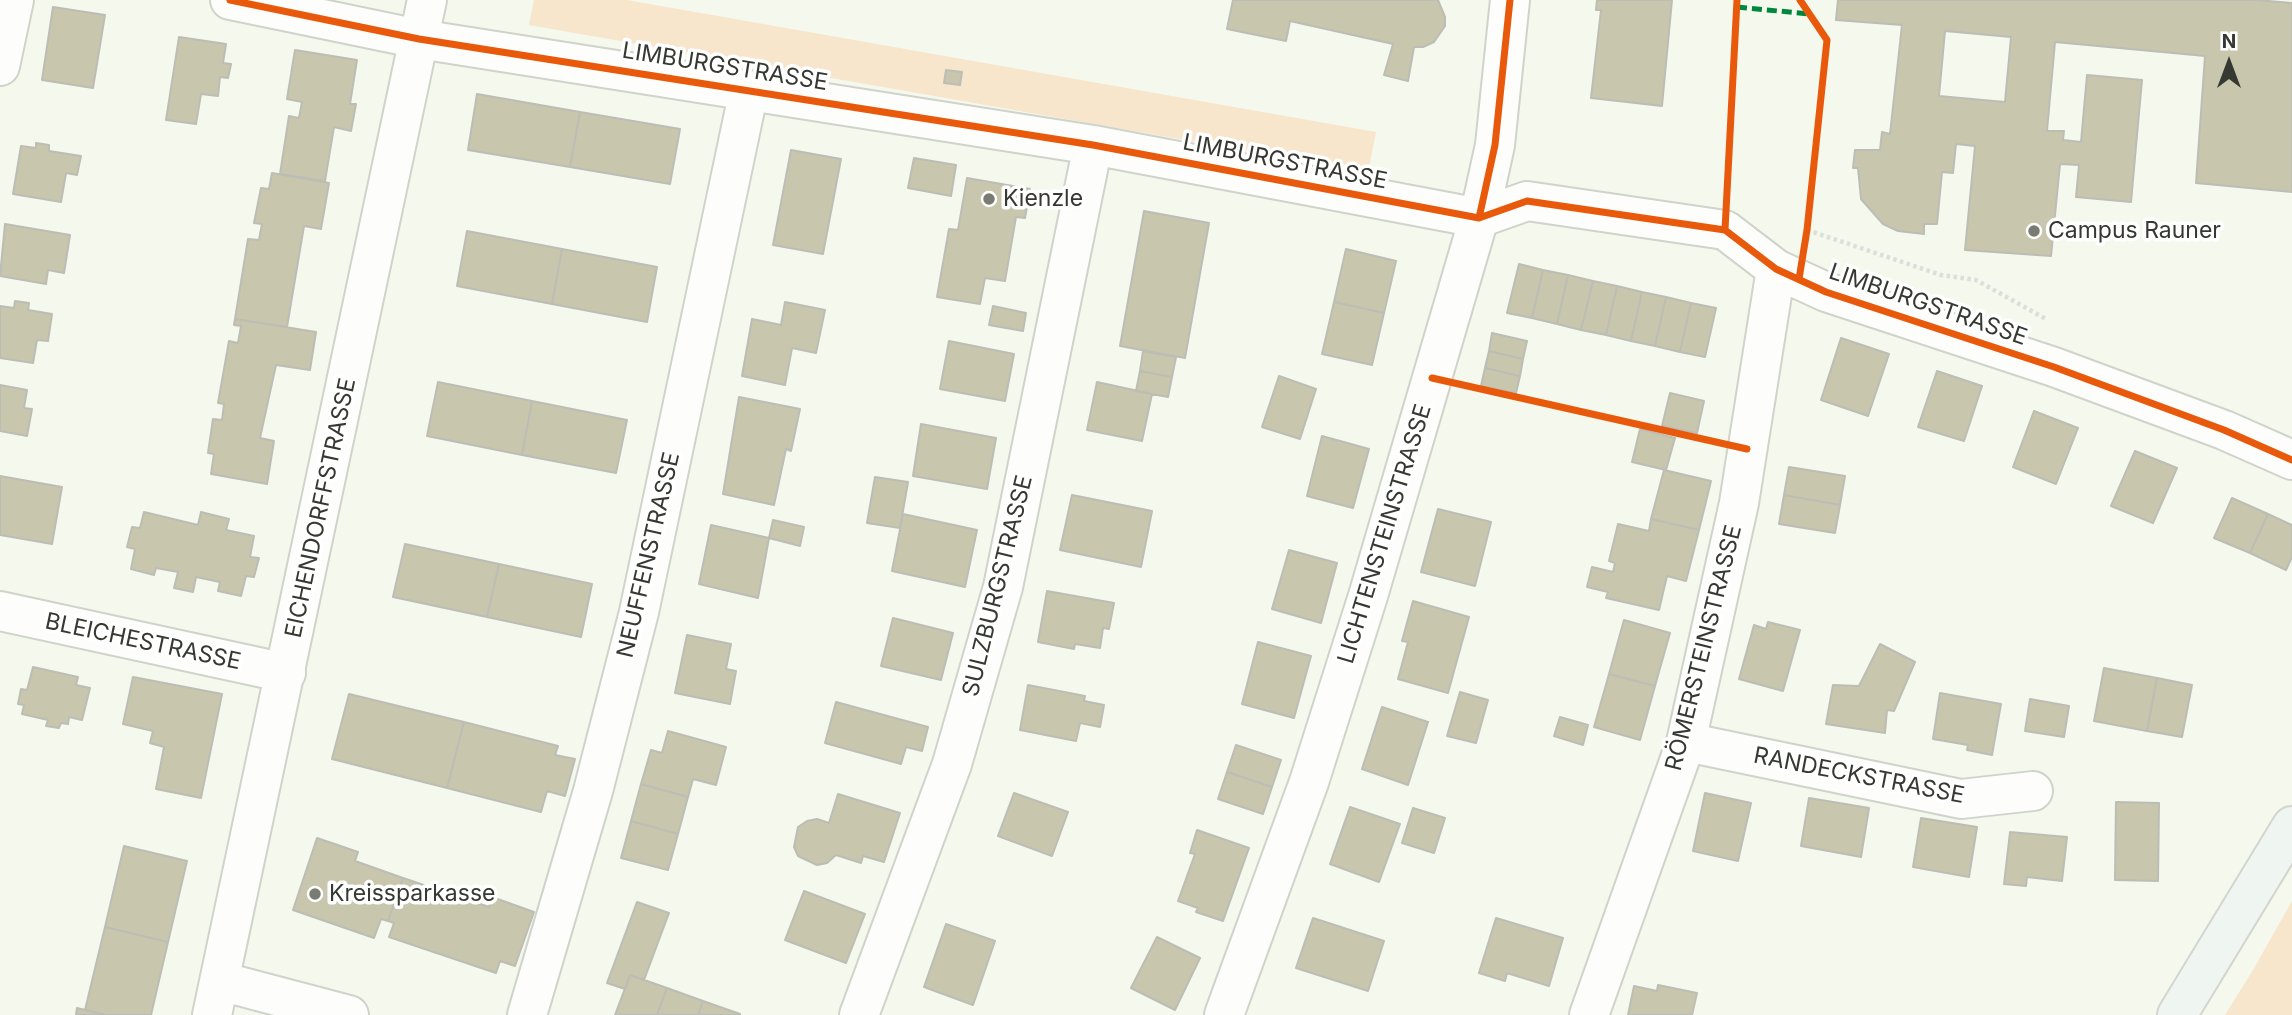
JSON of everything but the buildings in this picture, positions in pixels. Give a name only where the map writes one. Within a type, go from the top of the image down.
[{"type":"main road","points":[[2178,1015],[2292,827]]},
{"type":"street","points":[[0,66],[14,0]]},
{"type":"street","name":"LIMBURGSTRASSE","points":[[230,0],[419,39],[1093,145],[1479,218],[1527,201],[1725,230],[1776,269],[1826,292],[2054,367],[2172,410],[2292,460]]},
{"type":"street","name":"EICHENDORFFSTRASSE","points":[[216,998],[427,0]]},
{"type":"street","name":"LICHTENSTEINSTRASSE","points":[[1224,1015],[1309,782],[1368,596],[1479,218],[1495,145],[1510,0]]},
{"type":"street","name":"NEUFFENSTRASSE","points":[[527,1015],[593,791],[639,612],[749,90]]},
{"type":"street","name":"SULZBURGSTRASSE","points":[[859,1015],[952,764],[1003,587],[1093,145]]},
{"type":"street","name":"RÖMERSTEINSTRASSE","points":[[1589,1015],[1686,742],[1739,503],[1776,269]]},
{"type":"street","name":"BLEICHESTRASSE","points":[[0,611],[286,673]]},
{"type":"street","name":"RANDECKSTRASSE","points":[[1686,742],[1961,799],[2033,791]]},
{"type":"street","points":[[216,998],[349,1015]]},
{"type":"path","points":[[1807,230],[1941,275],[1976,280],[2046,319]]},
{"type":"shaded area","points":[[534,0],[627,0],[1376,132],[1368,172],[529,25]]},
{"type":"shaded area","points":[[2292,901],[2292,1015],[2225,1015],[2253,970]]},
{"type":"marked path","points":[[1737,7],[1809,14]]},
{"type":"cycle path","points":[[230,0],[419,39],[1093,145],[1479,218],[1527,201],[1725,230],[1776,269],[1826,292],[2054,367],[2224,430],[2292,460]]},
{"type":"cycle path","points":[[1479,218],[1495,145],[1510,0]]},
{"type":"cycle path","points":[[1725,230],[1737,0]]},
{"type":"cycle path","points":[[1799,279],[1807,230],[1827,40],[1800,0]]},
{"type":"cycle path","points":[[1432,378],[1747,449]]},
{"type":"place","name":"Kienzle","points":[[989,199]]},
{"type":"place","name":"Campus Rauner","points":[[2034,231]]},
{"type":"place","name":"Kreissparkasse","points":[[315,894]]}]
